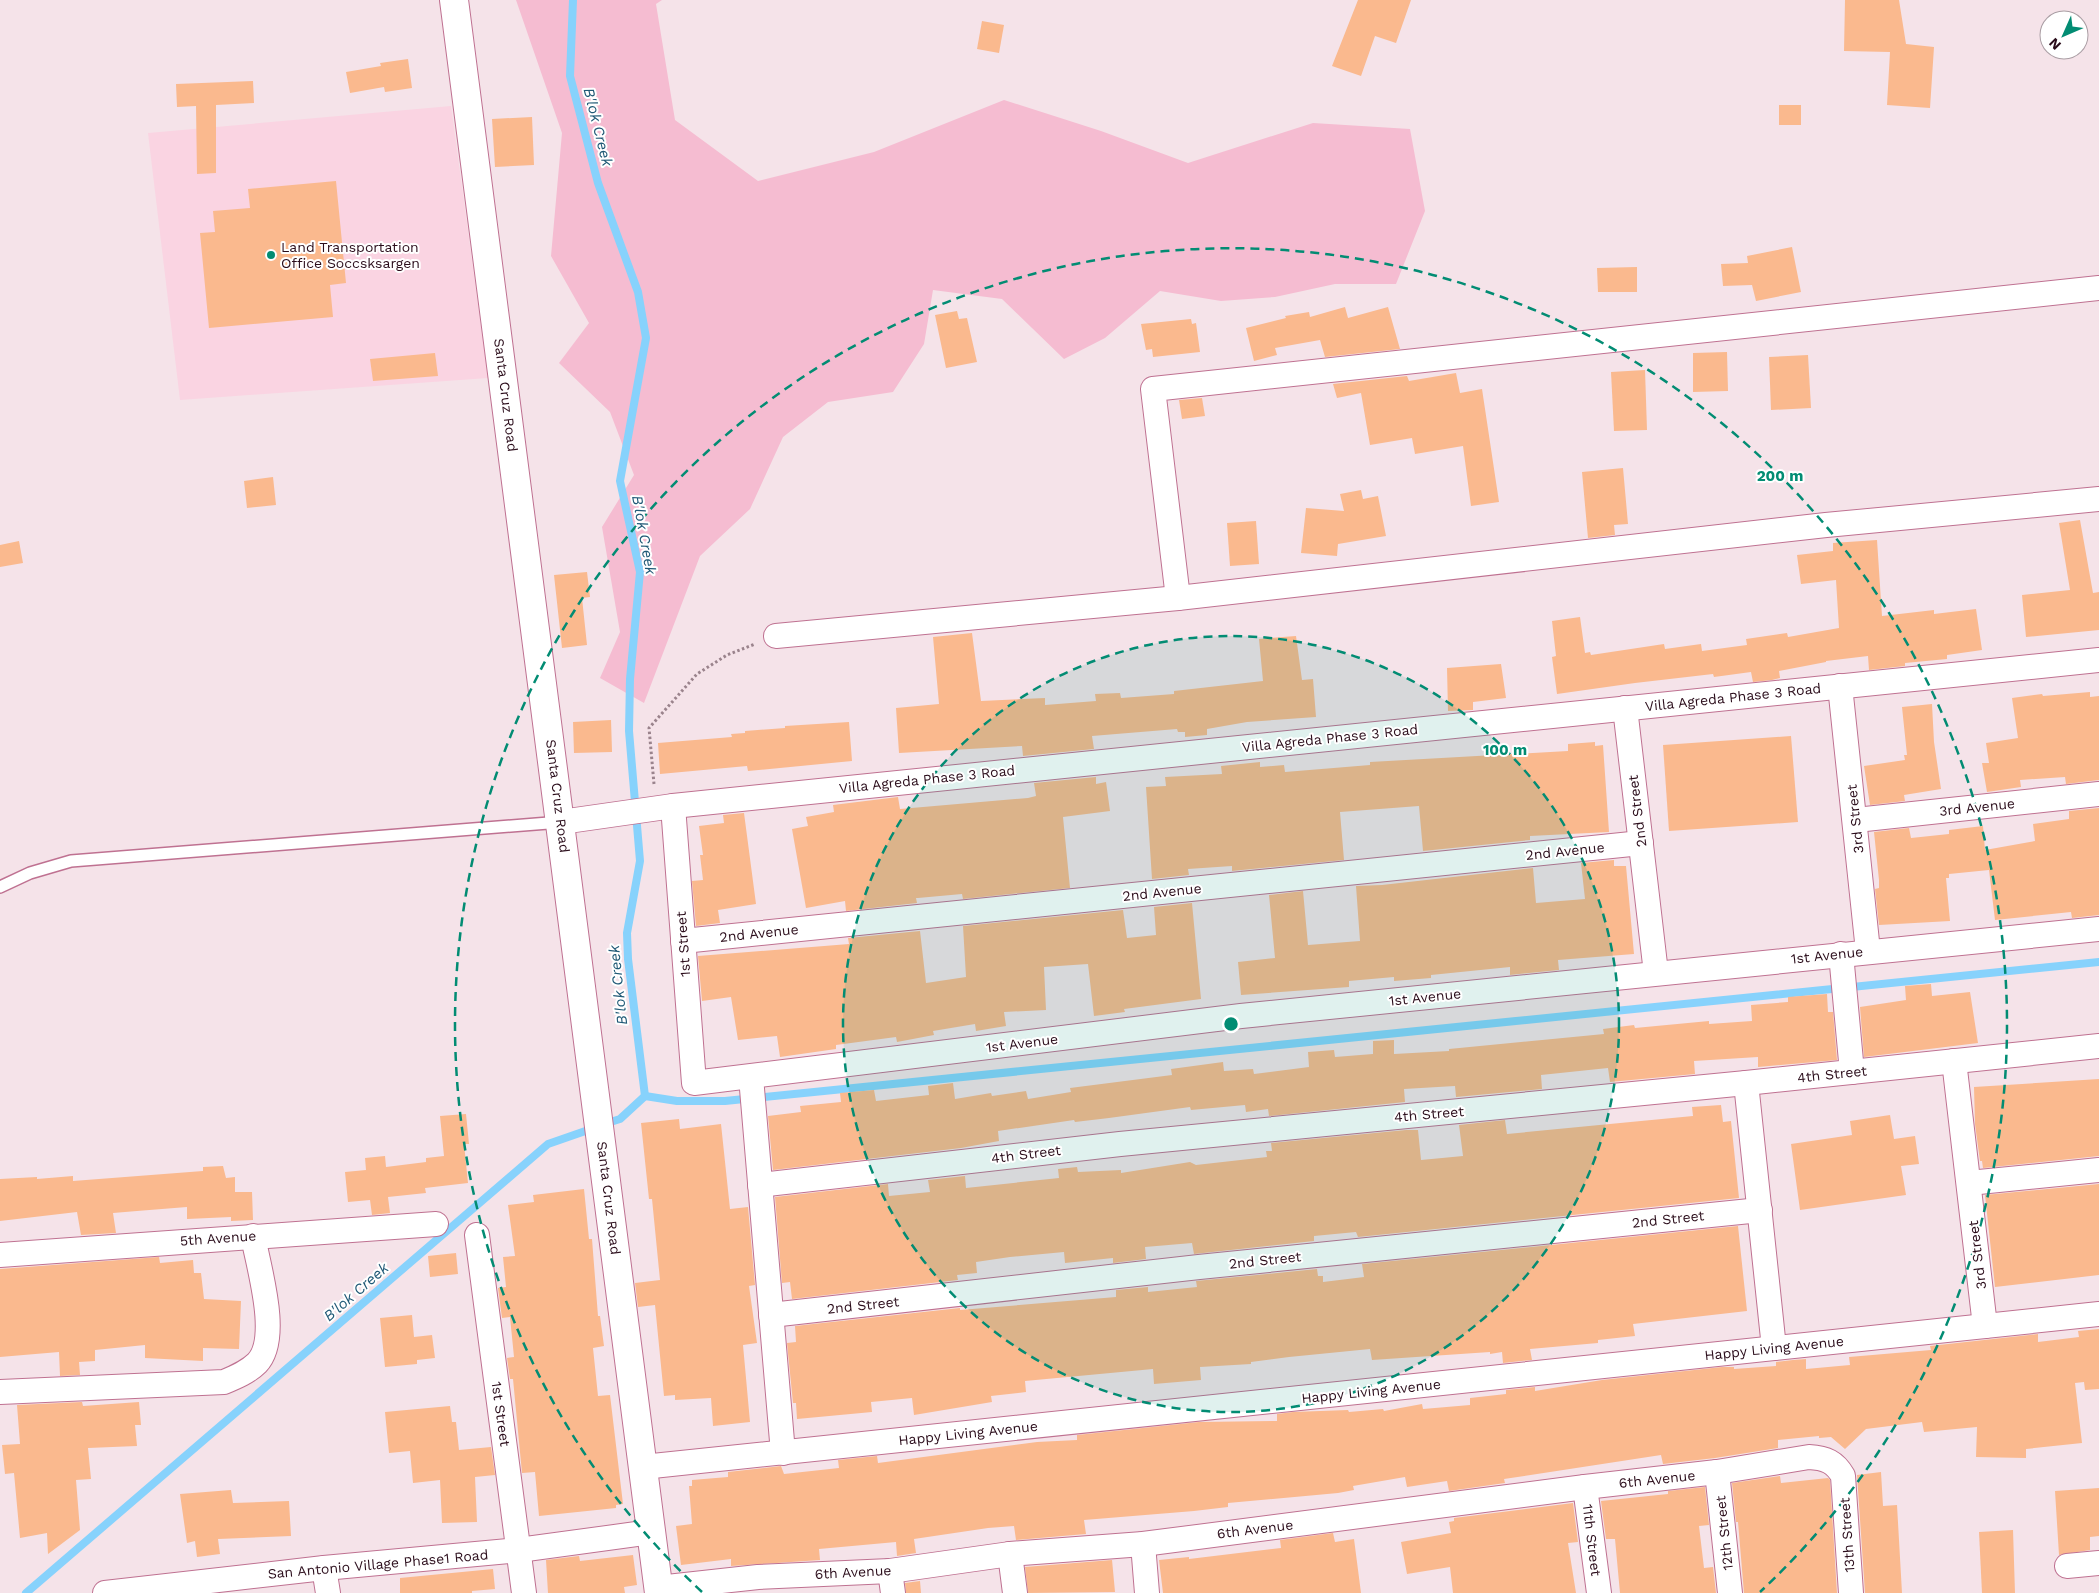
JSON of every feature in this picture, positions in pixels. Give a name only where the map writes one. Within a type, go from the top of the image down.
[{"type":"street","name":"Santa Cruz Road","points":[[454,0],[562,822],[658,1590]]},
{"type":"street","points":[[1178,598],[1153,389],[2099,288]]},
{"type":"street","points":[[776,636],[1178,598],[1826,525],[2099,498]]},
{"type":"street","name":"Villa Agreda Phase 3 Road","points":[[562,822],[650,808],[2099,660]]},
{"type":"street","name":"3rd Street","points":[[1840,686],[1856,820],[1868,951]]},
{"type":"street","name":"2nd Street","points":[[1625,708],[1656,973]]},
{"type":"street","name":"3rd Avenue","points":[[1856,820],[2099,794]]},
{"type":"street","name":"1st Street","points":[[650,808],[683,941],[694,1083]]},
{"type":"street","name":"2nd Avenue","points":[[683,941],[1641,843]]},
{"type":"street","name":"1st Avenue","points":[[694,1083],[753,1094],[1241,1016],[1656,973],[1843,977],[1868,951],[2099,928]]},
{"type":"street","points":[[1843,977],[1852,1072]]},
{"type":"street","name":"4th Street","points":[[760,1185],[1120,1144],[1746,1083],[2099,1046]]},
{"type":"street","name":"3rd Street","points":[[1954,1061],[1985,1326]]},
{"type":"street","points":[[1746,1083],[1774,1348]]},
{"type":"street","points":[[753,1094],[783,1453]]},
{"type":"street","points":[[1969,1183],[2099,1170]]},
{"type":"street","name":"2nd Street","points":[[771,1315],[1189,1268],[1760,1210]]},
{"type":"street","name":"5th Avenue","points":[[0,1255],[436,1224]]},
{"type":"street","name":"1st Street","points":[[477,1235],[524,1593]]},
{"type":"street","points":[[0,1392],[224,1382],[241,1375],[258,1362],[266,1348],[269,1328],[253,1236]]},
{"type":"street","name":"Happy Living Avenue","points":[[642,1467],[2099,1314]]},
{"type":"street","name":"6th Avenue","points":[[658,1590],[759,1585],[891,1582],[1010,1554],[1143,1544],[1585,1487],[1717,1472],[1810,1457],[1822,1458],[1831,1462],[1844,1476]]},
{"type":"street","name":"12th Street","points":[[1717,1472],[1730,1593]]},
{"type":"street","name":"13th Street","points":[[1844,1476],[1851,1593]]},
{"type":"street","name":"11th Street","points":[[1585,1487],[1599,1593]]},
{"type":"street","name":"San Antonio Village Phase1 Road","points":[[105,1593],[324,1568],[519,1550],[651,1532]]},
{"type":"street","points":[[1143,1544],[1147,1593]]},
{"type":"street","points":[[1010,1554],[1014,1593]]},
{"type":"street","points":[[2066,1566],[2099,1563]]},
{"type":"street","points":[[324,1568],[328,1593]]},
{"type":"lane","points":[[0,887],[30,873],[71,861],[562,822]]},
{"type":"path","points":[[650,808],[649,728],[697,674],[728,655],[776,636]]},
{"type":"shaded area","points":[[516,0],[662,0],[656,4],[675,120],[758,181],[874,152],[1004,100],[1101,131],[1188,163],[1313,123],[1410,129],[1425,211],[1396,284],[1335,284],[1275,297],[1221,301],[1160,291],[1105,338],[1064,359],[1002,299],[933,290],[924,344],[893,392],[828,402],[783,437],[750,509],[700,556],[644,703],[600,678],[620,632],[602,527],[634,475],[610,412],[559,363],[589,323],[551,256],[562,133]]},
{"type":"shaded area","points":[[451,106],[488,378],[180,400],[148,133]]},
{"type":"building","points":[[1358,0],[1411,0],[1396,43],[1375,36],[1361,76],[1332,66]]},
{"type":"building","points":[[1845,0],[1899,0],[1906,44],[1934,47],[1930,108],[1887,105],[1890,52],[1844,51]]},
{"type":"building","points":[[982,21],[1004,25],[999,53],[977,49]]},
{"type":"building","points":[[408,59],[412,88],[385,92],[384,87],[350,93],[346,72],[381,66],[380,63]]},
{"type":"building","points":[[253,81],[254,103],[216,105],[216,173],[197,174],[196,106],[177,107],[176,84]]},
{"type":"building","points":[[1779,105],[1801,105],[1801,125],[1779,125]]},
{"type":"building","points":[[532,117],[534,165],[495,167],[492,119]]},
{"type":"building","points":[[336,181],[346,283],[330,285],[333,317],[209,328],[200,233],[215,232],[213,211],[250,208],[248,189]]},
{"type":"building","points":[[1792,247],[1801,292],[1756,301],[1752,285],[1723,286],[1721,264],[1748,263],[1747,256]]},
{"type":"building","points":[[1637,267],[1637,292],[1598,292],[1597,268]]},
{"type":"building","points":[[1345,307],[1348,318],[1388,307],[1400,349],[1325,357],[1320,340],[1275,348],[1277,355],[1254,361],[1246,328],[1286,318],[1285,316],[1309,312],[1310,317]]},
{"type":"building","points":[[957,311],[959,319],[967,318],[977,362],[946,368],[935,315]]},
{"type":"building","points":[[1191,319],[1192,324],[1196,323],[1200,352],[1153,357],[1152,349],[1146,350],[1141,324]]},
{"type":"building","points":[[1727,352],[1728,391],[1693,392],[1693,353]]},
{"type":"building","points":[[435,353],[438,376],[373,381],[370,359]]},
{"type":"building","points":[[1808,355],[1811,408],[1771,410],[1769,357]]},
{"type":"building","points":[[1645,370],[1647,430],[1614,431],[1611,372]]},
{"type":"building","points":[[1456,373],[1460,393],[1482,389],[1499,502],[1471,506],[1463,446],[1415,454],[1412,438],[1370,445],[1361,393],[1337,398],[1333,384],[1407,376],[1409,381]]},
{"type":"building","points":[[1202,398],[1205,416],[1182,419],[1179,400]]},
{"type":"building","points":[[1623,468],[1628,524],[1614,525],[1615,535],[1588,538],[1582,472]]},
{"type":"building","points":[[273,477],[276,505],[247,508],[244,481]]},
{"type":"building","points":[[1361,490],[1363,499],[1378,496],[1386,536],[1338,544],[1337,556],[1301,553],[1306,508],[1344,511],[1340,494]]},
{"type":"building","points":[[2080,520],[2093,593],[2099,592],[2099,630],[2026,637],[2022,595],[2070,590],[2059,523]]},
{"type":"building","points":[[1256,521],[1259,564],[1230,566],[1227,523]]},
{"type":"building","points":[[1877,540],[1882,616],[1934,610],[1934,614],[1976,609],[1982,650],[1947,655],[1947,659],[1905,663],[1905,666],[1869,670],[1868,656],[1826,661],[1779,671],[1780,678],[1772,680],[1753,682],[1751,672],[1714,677],[1713,674],[1557,694],[1552,657],[1556,656],[1552,621],[1580,617],[1585,653],[1590,652],[1591,655],[1664,644],[1665,649],[1701,644],[1702,651],[1747,645],[1746,639],[1787,633],[1788,637],[1839,628],[1836,580],[1801,584],[1797,555],[1833,551],[1833,543]]},
{"type":"building","points":[[19,541],[23,563],[0,567],[0,545]]},
{"type":"building","points":[[587,572],[590,597],[582,598],[587,645],[562,648],[554,575]]},
{"type":"building","points":[[972,633],[981,701],[1045,698],[1045,705],[1096,701],[1095,694],[1120,693],[1121,698],[1174,694],[1174,691],[1263,681],[1259,639],[1296,636],[1302,680],[1313,679],[1316,717],[1247,722],[1207,729],[1207,735],[1185,737],[1185,732],[1178,732],[1177,729],[1092,736],[1094,749],[1023,756],[1022,746],[899,753],[896,708],[939,704],[933,637]]},
{"type":"building","points":[[1501,664],[1506,698],[1473,702],[1473,710],[1448,711],[1447,668]]},
{"type":"building","points":[[2090,692],[2090,697],[2099,696],[2099,780],[2066,784],[2065,777],[2020,780],[2021,787],[1987,792],[1982,763],[1989,763],[1986,743],[2018,738],[2012,698],[2042,694],[2043,696]]},
{"type":"building","points":[[1932,704],[1934,742],[1941,789],[1904,795],[1905,801],[1870,805],[1864,766],[1905,760],[1904,755],[1907,755],[1902,707]]},
{"type":"building","points":[[611,720],[612,752],[574,753],[573,722]]},
{"type":"building","points":[[849,722],[852,761],[748,771],[747,766],[660,774],[658,743],[732,737],[731,734],[745,733],[745,731],[785,728],[785,726]]},
{"type":"building","points":[[1791,736],[1798,822],[1669,831],[1663,745]]},
{"type":"building","points":[[1595,742],[1595,746],[1603,745],[1609,832],[1530,836],[1530,840],[1423,851],[1419,806],[1340,812],[1344,860],[1232,871],[1232,866],[1188,869],[1189,875],[1152,879],[1146,787],[1166,786],[1165,777],[1222,774],[1221,766],[1260,762],[1260,767],[1284,765],[1285,772],[1370,765],[1370,762],[1568,751],[1568,744]]},
{"type":"building","points":[[1096,777],[1096,784],[1106,782],[1110,811],[1063,817],[1070,888],[963,899],[962,894],[916,898],[917,903],[846,911],[845,901],[806,908],[792,829],[808,826],[806,817],[834,812],[833,805],[898,797],[900,809],[1028,798],[1036,796],[1034,783]]},
{"type":"building","points":[[2099,808],[2099,915],[2072,918],[2071,912],[1995,920],[1989,870],[1949,874],[1949,878],[1946,878],[1950,921],[1879,925],[1875,889],[1879,888],[1879,880],[1874,832],[1909,828],[1911,838],[1949,834],[1949,830],[1983,826],[1985,850],[2035,841],[2033,824],[2069,819],[2069,811]]},
{"type":"building","points":[[744,813],[756,904],[718,910],[720,923],[696,926],[692,881],[703,880],[700,855],[703,855],[699,826],[724,823],[723,815]]},
{"type":"building","points":[[1614,860],[1614,866],[1626,866],[1634,954],[1558,960],[1559,970],[1510,975],[1510,967],[1431,975],[1431,978],[1394,981],[1394,977],[1349,981],[1349,987],[1241,995],[1238,962],[1275,958],[1269,895],[1303,891],[1308,945],[1360,941],[1356,886],[1382,885],[1533,868],[1536,903],[1585,899],[1581,863]]},
{"type":"building","points":[[1192,903],[1201,999],[1124,1009],[1125,1012],[1094,1016],[1088,964],[1044,967],[1046,1010],[1004,1012],[1006,1026],[976,1031],[975,1024],[933,1031],[934,1035],[897,1042],[896,1037],[836,1045],[836,1049],[780,1057],[777,1036],[738,1040],[731,997],[702,1001],[698,956],[849,944],[848,938],[920,931],[926,983],[966,977],[963,926],[1123,910],[1127,938],[1156,935],[1154,907]]},
{"type":"building","points":[[1931,984],[1932,996],[1970,992],[1978,1043],[1864,1057],[1860,1007],[1906,1000],[1905,986]]},
{"type":"building","points":[[1827,994],[1828,1012],[1833,1012],[1837,1060],[1758,1067],[1758,1057],[1694,1061],[1695,1074],[1610,1082],[1608,1068],[1541,1075],[1542,1089],[1456,1097],[1455,1086],[1404,1089],[1405,1102],[1269,1116],[1268,1109],[1246,1112],[1245,1105],[1191,1110],[1190,1107],[998,1131],[999,1141],[961,1148],[773,1170],[768,1116],[801,1112],[800,1106],[841,1102],[840,1093],[874,1090],[876,1101],[929,1095],[928,1086],[953,1083],[955,1099],[991,1093],[992,1096],[1026,1091],[1028,1099],[1071,1092],[1070,1088],[1172,1075],[1171,1069],[1223,1062],[1224,1071],[1253,1069],[1254,1074],[1309,1067],[1308,1052],[1334,1050],[1335,1057],[1373,1054],[1373,1041],[1394,1040],[1394,1054],[1449,1051],[1449,1049],[1604,1034],[1603,1029],[1634,1025],[1635,1028],[1709,1021],[1709,1024],[1752,1021],[1751,1005],[1788,1002],[1788,997]]},
{"type":"building","points":[[2099,1079],[2099,1156],[1983,1168],[1982,1161],[1980,1161],[1975,1124],[1974,1087]]},
{"type":"building","points":[[1721,1105],[1723,1122],[1731,1121],[1739,1198],[1358,1237],[1356,1232],[1314,1236],[1314,1241],[1194,1254],[1192,1243],[1145,1247],[1146,1259],[1113,1263],[1113,1258],[1065,1263],[1064,1252],[1010,1257],[976,1262],[977,1273],[957,1275],[958,1280],[792,1299],[790,1282],[782,1283],[775,1197],[888,1184],[889,1196],[930,1192],[928,1180],[965,1176],[966,1188],[1059,1178],[1058,1169],[1077,1167],[1078,1172],[1121,1170],[1121,1173],[1190,1162],[1196,1165],[1267,1157],[1266,1151],[1272,1151],[1271,1143],[1406,1130],[1418,1130],[1421,1160],[1463,1156],[1459,1125],[1505,1120],[1507,1134],[1693,1116],[1692,1107]]},
{"type":"building","points":[[466,1114],[469,1144],[464,1144],[468,1183],[425,1188],[426,1193],[388,1197],[390,1213],[372,1215],[370,1200],[348,1202],[345,1172],[366,1170],[365,1158],[385,1156],[386,1167],[426,1162],[426,1158],[444,1156],[440,1116]]},
{"type":"building","points":[[1890,1115],[1894,1139],[1915,1136],[1919,1164],[1901,1166],[1906,1195],[1800,1210],[1791,1144],[1852,1135],[1850,1121]]},
{"type":"building","points":[[679,1119],[680,1129],[721,1124],[730,1209],[748,1207],[755,1285],[749,1286],[757,1343],[743,1345],[750,1422],[713,1426],[711,1398],[675,1400],[675,1395],[664,1396],[655,1305],[638,1307],[635,1283],[660,1280],[652,1199],[649,1199],[641,1123]]},
{"type":"building","points":[[223,1166],[226,1178],[235,1177],[235,1192],[252,1192],[253,1220],[231,1221],[231,1217],[187,1219],[187,1207],[113,1213],[116,1233],[81,1235],[77,1212],[0,1221],[0,1179],[37,1177],[37,1179],[73,1176],[73,1181],[203,1171],[203,1167]]},
{"type":"building","points":[[2099,1184],[2099,1275],[1995,1287],[1985,1195]]},
{"type":"building","points":[[584,1189],[589,1239],[592,1239],[598,1316],[600,1316],[604,1346],[593,1348],[598,1396],[610,1395],[623,1504],[616,1505],[616,1508],[539,1516],[535,1472],[522,1473],[513,1379],[510,1379],[507,1358],[514,1357],[510,1317],[502,1318],[498,1288],[506,1287],[503,1257],[515,1256],[508,1205],[534,1202],[533,1195]]},
{"type":"building","points":[[1738,1226],[1747,1311],[1633,1324],[1635,1336],[1598,1340],[1598,1343],[1530,1349],[1532,1360],[1503,1363],[1502,1352],[1490,1354],[1490,1352],[1372,1360],[1370,1349],[1289,1357],[1251,1362],[1251,1364],[1200,1367],[1201,1380],[1154,1384],[1153,1369],[1025,1381],[1026,1392],[991,1396],[992,1402],[914,1415],[912,1398],[871,1402],[872,1412],[797,1419],[796,1403],[793,1403],[787,1343],[796,1342],[795,1326],[960,1308],[960,1310],[1116,1297],[1116,1290],[1148,1287],[1148,1292],[1197,1287],[1196,1281],[1317,1269],[1318,1276],[1323,1276],[1323,1282],[1364,1277],[1362,1264]]},
{"type":"building","points":[[456,1253],[458,1274],[430,1277],[428,1256]]},
{"type":"building","points":[[159,1257],[160,1263],[193,1260],[194,1273],[201,1273],[204,1299],[241,1301],[239,1349],[203,1348],[203,1361],[145,1358],[145,1345],[95,1350],[95,1361],[79,1362],[80,1375],[60,1376],[59,1352],[0,1357],[0,1269]]},
{"type":"building","points":[[412,1315],[414,1337],[432,1335],[435,1358],[417,1360],[417,1364],[385,1367],[380,1318]]},
{"type":"building","points":[[2099,1329],[2099,1389],[2085,1390],[2084,1382],[2075,1383],[2082,1443],[2026,1449],[2026,1458],[1976,1457],[1977,1427],[1924,1432],[1922,1422],[1866,1429],[1845,1449],[1831,1437],[1819,1438],[1819,1436],[1778,1440],[1778,1448],[1715,1458],[1663,1464],[1661,1455],[1504,1479],[1505,1483],[1449,1491],[1447,1481],[1407,1487],[1405,1477],[1353,1486],[1354,1490],[1338,1493],[1228,1503],[1228,1507],[1194,1511],[1084,1520],[1086,1534],[1016,1540],[1014,1526],[914,1539],[916,1553],[897,1556],[896,1542],[819,1549],[820,1560],[731,1566],[731,1559],[681,1565],[676,1526],[692,1524],[689,1486],[692,1486],[692,1480],[728,1477],[728,1472],[781,1466],[784,1474],[839,1468],[838,1460],[877,1456],[878,1463],[1037,1442],[1077,1440],[1077,1435],[1199,1422],[1277,1421],[1277,1414],[1293,1412],[1348,1410],[1349,1412],[1383,1409],[1384,1411],[1422,1404],[1423,1409],[1470,1405],[1470,1398],[1506,1394],[1506,1390],[1535,1387],[1535,1391],[1602,1380],[1722,1367],[1734,1367],[1734,1369],[1776,1366],[1776,1362],[1806,1359],[1806,1369],[1850,1365],[1849,1357],[1931,1350],[1930,1346],[2038,1334],[2038,1342],[2079,1337],[2078,1331]]},
{"type":"building","points":[[82,1402],[83,1406],[139,1402],[141,1425],[135,1425],[137,1446],[88,1448],[91,1479],[76,1480],[80,1530],[48,1554],[47,1533],[20,1538],[14,1473],[5,1474],[2,1445],[20,1444],[17,1405]]},
{"type":"building","points":[[450,1406],[452,1422],[456,1422],[459,1450],[491,1447],[495,1475],[475,1477],[477,1522],[442,1523],[440,1480],[413,1483],[410,1451],[389,1453],[385,1412]]},
{"type":"building","points":[[1881,1472],[1883,1506],[1897,1505],[1902,1593],[1865,1593],[1857,1475]]},
{"type":"building","points":[[1780,1476],[1781,1483],[1828,1478],[1830,1480],[1837,1593],[1744,1593],[1738,1522],[1736,1522],[1732,1483]]},
{"type":"building","points":[[1705,1487],[1709,1525],[1699,1526],[1704,1568],[1713,1567],[1716,1593],[1620,1593],[1615,1539],[1606,1539],[1601,1501],[1668,1494],[1668,1491]]},
{"type":"building","points":[[2099,1488],[2099,1536],[2090,1537],[2090,1550],[2059,1555],[2055,1491]]},
{"type":"building","points":[[231,1490],[233,1503],[289,1501],[291,1536],[218,1539],[220,1554],[197,1557],[195,1541],[187,1543],[180,1494]]},
{"type":"building","points":[[1573,1503],[1578,1542],[1568,1543],[1576,1593],[1453,1593],[1450,1567],[1407,1574],[1401,1542],[1451,1533],[1449,1522],[1454,1521],[1454,1518]]},
{"type":"building","points":[[2013,1530],[2015,1593],[1982,1593],[1979,1532]]},
{"type":"building","points":[[1333,1533],[1335,1542],[1354,1539],[1361,1593],[1163,1593],[1159,1560],[1189,1557],[1189,1559],[1281,1548],[1280,1540]]},
{"type":"building","points":[[633,1555],[637,1585],[624,1587],[625,1593],[548,1593],[546,1560],[579,1556],[580,1561]]},
{"type":"building","points":[[1112,1560],[1115,1592],[1028,1593],[1025,1567]]},
{"type":"building","points":[[493,1569],[495,1589],[472,1591],[472,1593],[400,1593],[400,1578]]},
{"type":"building","points":[[920,1581],[921,1593],[906,1593],[905,1583]]},
{"type":"waterway","name":"B'lok Creek","points":[[573,0],[570,76],[598,183],[638,292],[646,338],[620,481],[640,572],[630,679],[629,731],[640,861],[627,933],[628,959],[645,1096]]},
{"type":"waterway","points":[[645,1096],[677,1101],[725,1101],[2099,962]]},
{"type":"waterway","name":"B'lok Creek","points":[[604,1124],[620,1119],[645,1096]]},
{"type":"waterway","name":"B'lok Creek","points":[[26,1593],[548,1144],[594,1128]]},
{"type":"place","name":"Land Transportation Office Soccsksargen","points":[[271,255]]}]
